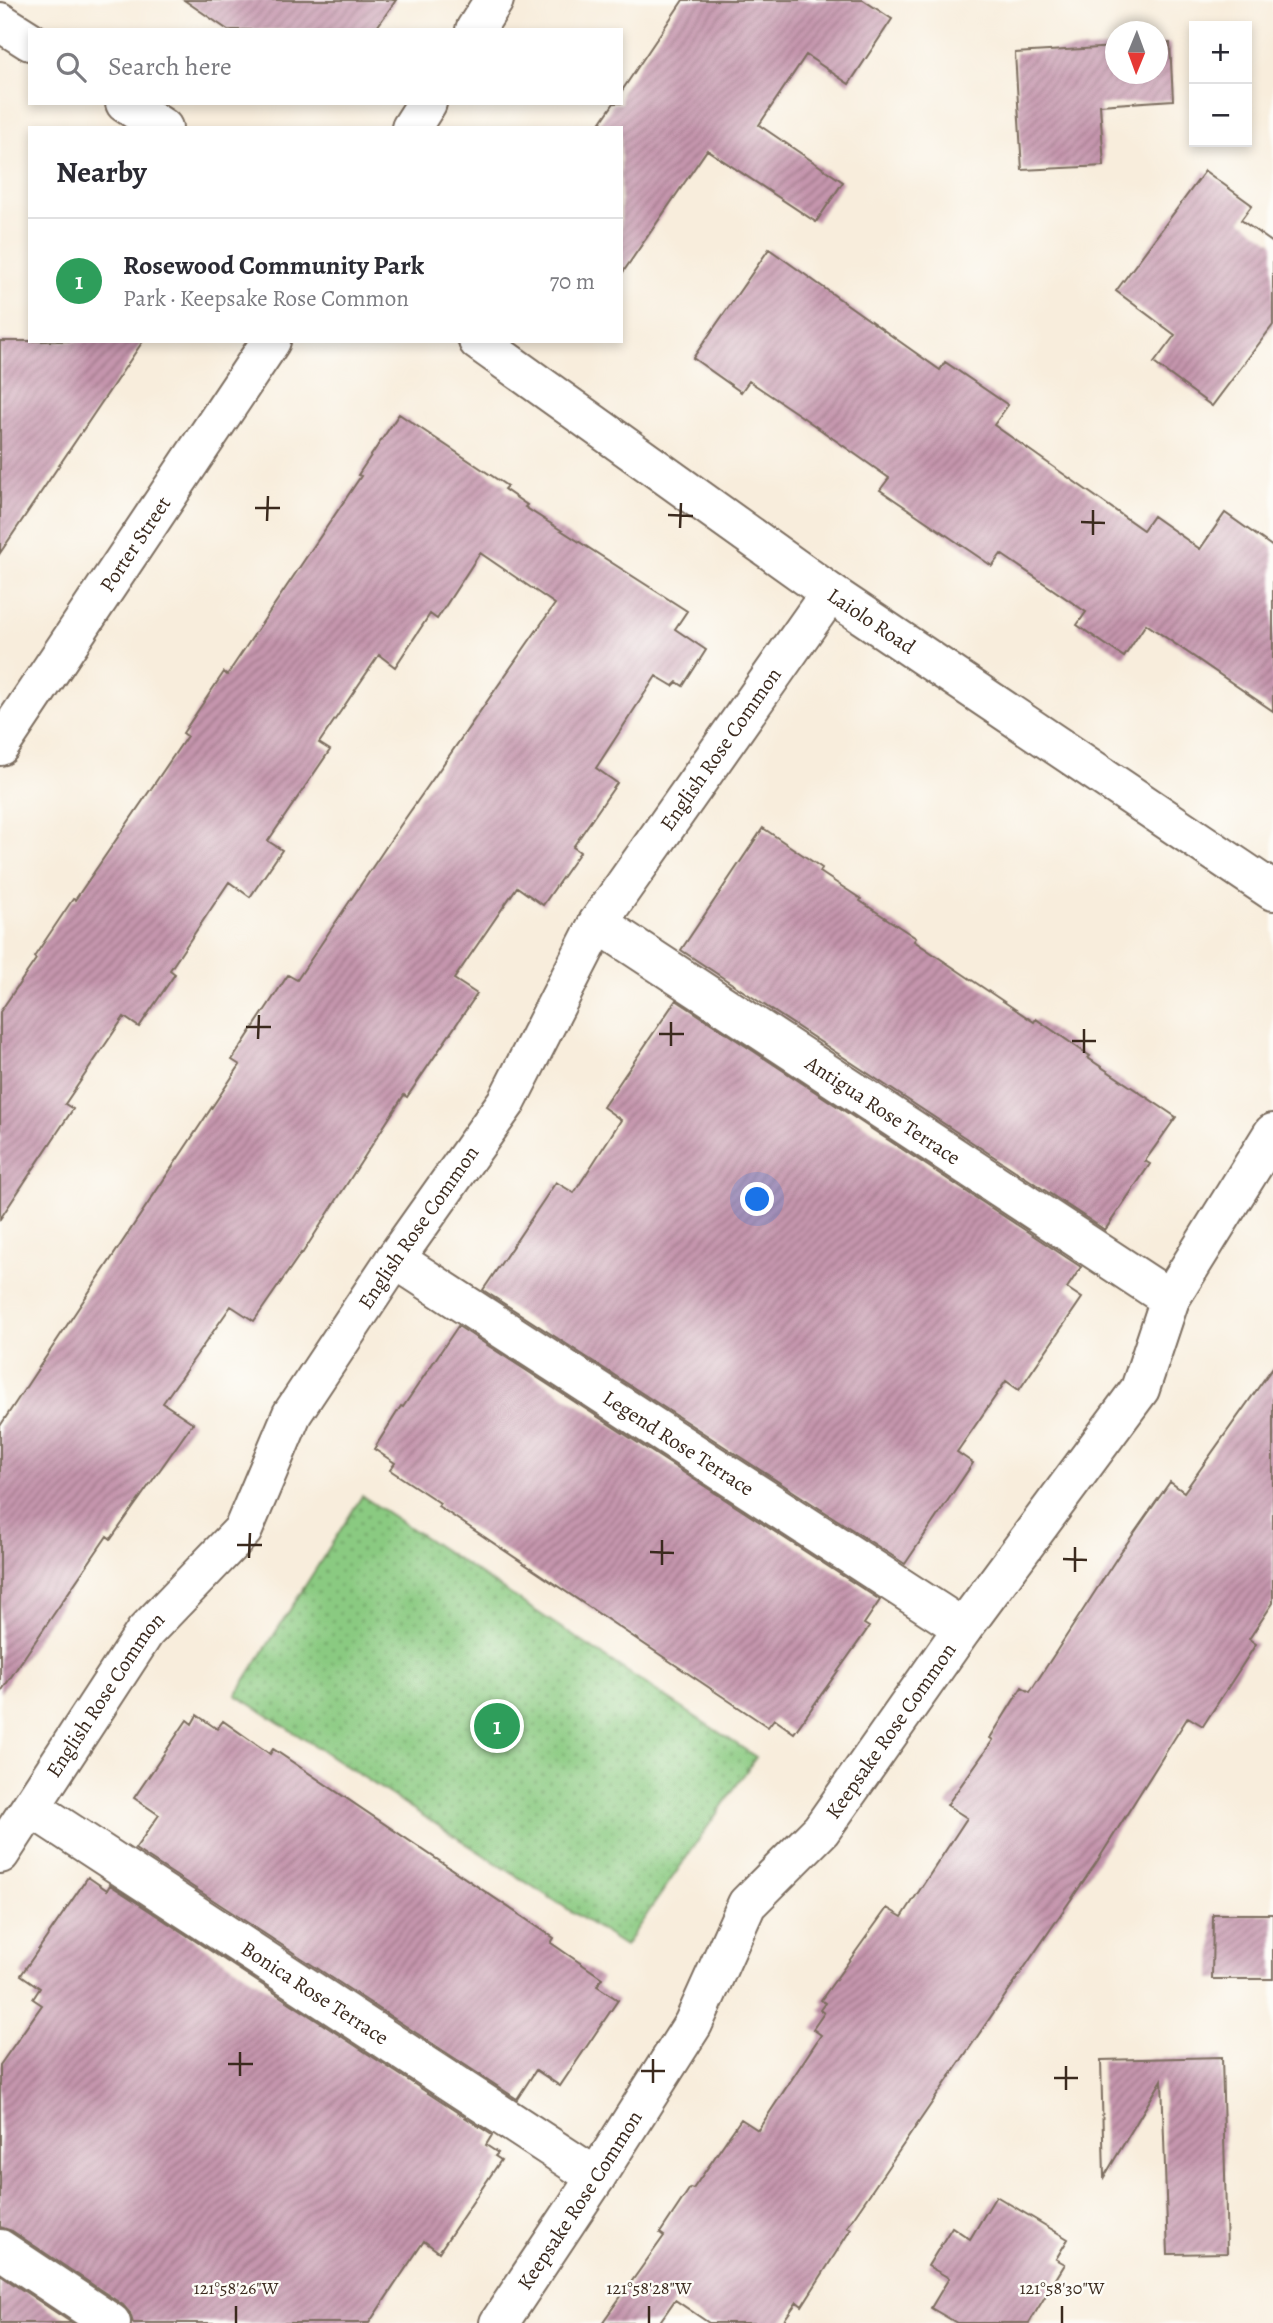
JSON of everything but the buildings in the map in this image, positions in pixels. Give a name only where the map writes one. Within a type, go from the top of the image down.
[{"type":"street","points":[[476,28],[494,0]]},
{"type":"street","points":[[0,22],[28,40]]},
{"type":"street","points":[[128,105],[160,126]]},
{"type":"street","points":[[412,126],[426,105]]},
{"type":"street","name":"Porter Street","points":[[0,746],[270,343]]},
{"type":"street","name":"Laiolo Road","points":[[481,343],[830,593],[1273,891]]},
{"type":"street","name":"English Rose Common","points":[[0,1854],[145,1632],[243,1530],[292,1413],[395,1258],[507,1101],[598,923],[830,593]]},
{"type":"street","name":"Antigua Rose Terrace","points":[[598,923],[1170,1299]]},
{"type":"street","name":"Keepsake Rose Common","points":[[499,2323],[693,2024],[747,1904],[821,1830],[963,1628],[1140,1389],[1170,1299],[1273,1133]]},
{"type":"street","name":"Legend Rose Terrace","points":[[395,1258],[963,1628]]},
{"type":"street","name":"Bonica Rose Terrace","points":[[32,1808],[596,2177]]},
{"type":"street","points":[[0,2249],[111,2323]]},
{"type":"green space","points":[[362,1496],[756,1757],[625,1946],[236,1695]]},
{"type":"place","name":"Rosewood Community Park","points":[[497,1726]]}]
